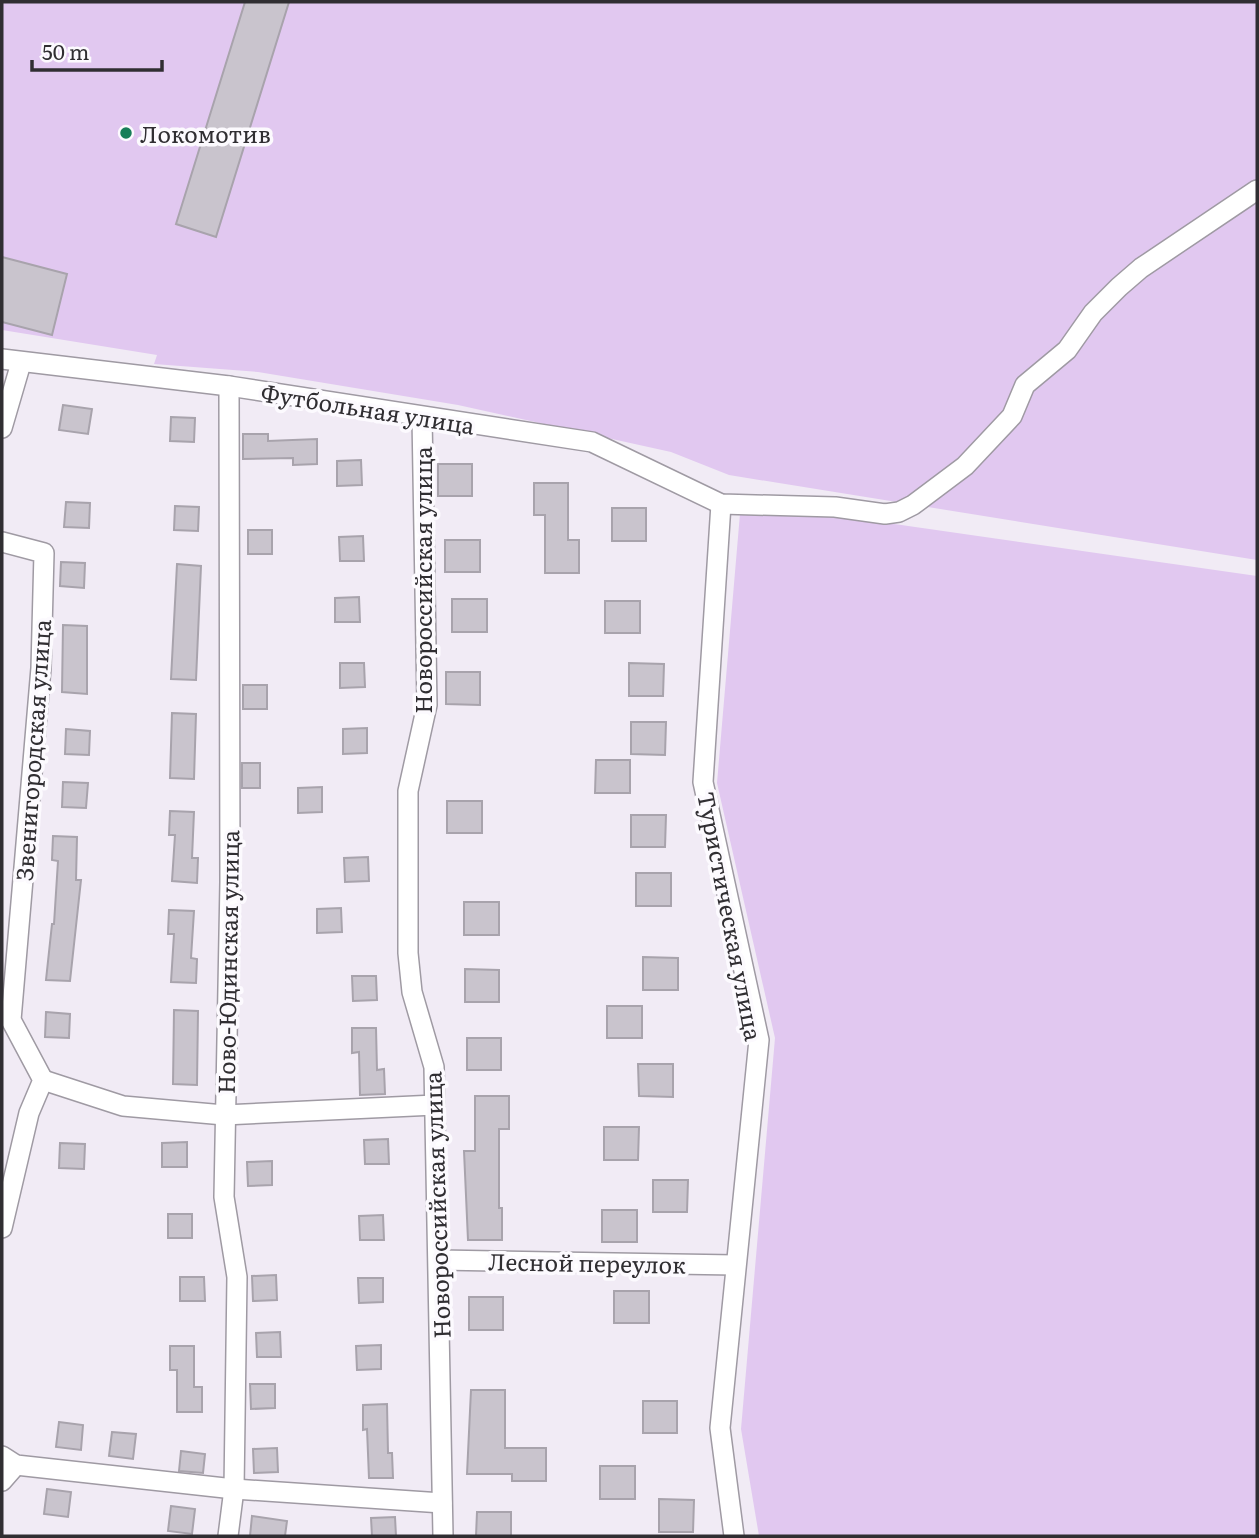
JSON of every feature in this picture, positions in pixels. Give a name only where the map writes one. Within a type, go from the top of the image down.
[{"type":"street","points":[[721,504],[835,508],[885,514],[914,505],[965,466],[1012,416],[1025,385],[1068,350],[1093,313],[1119,286],[1141,268],[1257,190]]},
{"type":"street","points":[[2,428],[11,361]]},
{"type":"street","name":"Футбольная улица","points":[[11,361],[229,386],[592,442],[721,504]]},
{"type":"street","name":"Ново-Юдинская улица","points":[[228,1536],[234,1489],[237,1277],[224,1197],[230,881],[229,386]]},
{"type":"street","name":"Новороссийская улица","points":[[422,417],[427,705],[408,792],[408,953],[412,992],[435,1067],[443,1536]]},
{"type":"street","name":"Туристическая улица","points":[[721,504],[704,782],[759,1041],[720,1428],[734,1536]]},
{"type":"street","name":"Звенигородская улица","points":[[2,542],[44,553],[41,668],[11,1020],[43,1080]]},
{"type":"street","points":[[2,1228],[29,1113],[43,1080],[123,1106],[224,1115],[435,1105]]},
{"type":"street","name":"Лесной переулок","points":[[439,1259],[735,1265]]},
{"type":"street","points":[[2,1481],[9,1460],[234,1489],[442,1503]]},
{"type":"shaded area","points":[[2,2],[1257,2],[1257,560],[729,475],[671,452],[458,405],[258,372],[154,364],[157,355],[2,330]]},
{"type":"shaded area","points":[[741,502],[1257,576],[1257,1536],[759,1536],[741,1429],[775,1038],[717,783]]},
{"type":"building","points":[[245,2],[289,2],[216,237],[176,224]]},
{"type":"building","points":[[2,257],[67,274],[52,335],[2,322]]},
{"type":"building","points":[[63,405],[92,409],[88,434],[59,430]]},
{"type":"building","points":[[171,417],[195,418],[194,442],[170,441]]},
{"type":"building","points":[[243,434],[268,434],[268,441],[317,439],[317,464],[293,465],[293,458],[243,459]]},
{"type":"building","points":[[361,460],[362,485],[337,486],[337,461]]},
{"type":"building","points":[[438,464],[472,464],[472,496],[438,496]]},
{"type":"building","points":[[534,483],[568,483],[568,540],[579,540],[579,573],[545,573],[545,515],[534,515]]},
{"type":"building","points":[[66,502],[90,503],[89,528],[64,527]]},
{"type":"building","points":[[175,506],[199,507],[198,531],[174,530]]},
{"type":"building","points":[[612,508],[646,508],[646,541],[612,541]]},
{"type":"building","points":[[248,530],[272,530],[272,554],[248,554]]},
{"type":"building","points":[[363,536],[364,561],[340,561],[339,537]]},
{"type":"building","points":[[445,540],[480,540],[480,572],[445,572]]},
{"type":"building","points":[[61,562],[85,563],[84,588],[60,586]]},
{"type":"building","points":[[177,564],[201,566],[196,680],[171,679]]},
{"type":"building","points":[[359,597],[360,622],[335,622],[335,598]]},
{"type":"building","points":[[452,599],[487,599],[487,632],[452,632]]},
{"type":"building","points":[[605,601],[640,601],[640,633],[605,633]]},
{"type":"building","points":[[63,625],[87,626],[87,694],[62,692]]},
{"type":"building","points":[[340,663],[364,663],[365,687],[340,688]]},
{"type":"building","points":[[629,663],[664,664],[663,696],[629,696]]},
{"type":"building","points":[[446,672],[480,672],[480,705],[446,704]]},
{"type":"building","points":[[243,685],[267,685],[267,709],[243,709]]},
{"type":"building","points":[[172,713],[196,714],[194,779],[170,778]]},
{"type":"building","points":[[631,722],[666,722],[665,755],[631,754]]},
{"type":"building","points":[[367,728],[367,753],[343,754],[343,729]]},
{"type":"building","points":[[66,729],[90,731],[89,755],[65,754]]},
{"type":"building","points":[[596,760],[630,760],[630,793],[595,793]]},
{"type":"building","points":[[242,763],[260,763],[260,788],[242,788]]},
{"type":"building","points":[[63,782],[88,783],[86,808],[62,807]]},
{"type":"building","points":[[322,787],[322,812],[298,813],[298,788]]},
{"type":"building","points":[[447,801],[482,801],[482,833],[447,833]]},
{"type":"building","points":[[170,811],[194,812],[192,858],[198,858],[197,883],[172,881],[175,835],[169,835]]},
{"type":"building","points":[[631,815],[666,815],[665,847],[631,847]]},
{"type":"building","points":[[53,836],[77,837],[76,880],[81,880],[70,981],[46,980],[54,924],[58,861],[52,860]]},
{"type":"building","points":[[368,857],[369,881],[345,882],[344,858]]},
{"type":"building","points":[[636,873],[671,873],[671,906],[636,906]]},
{"type":"building","points":[[464,902],[499,902],[499,935],[464,935]]},
{"type":"building","points":[[341,908],[342,932],[317,933],[317,909]]},
{"type":"building","points":[[169,910],[194,911],[191,958],[197,959],[196,983],[171,982],[174,934],[168,934]]},
{"type":"building","points":[[643,957],[678,958],[678,990],[643,990]]},
{"type":"building","points":[[465,969],[499,970],[499,1002],[465,1002]]},
{"type":"building","points":[[352,976],[376,976],[377,1000],[353,1001]]},
{"type":"building","points":[[607,1006],[642,1006],[642,1038],[607,1038]]},
{"type":"building","points":[[174,1010],[198,1011],[197,1085],[173,1084]]},
{"type":"building","points":[[46,1012],[70,1014],[69,1038],[45,1037]]},
{"type":"building","points":[[352,1028],[376,1028],[377,1070],[384,1069],[385,1094],[360,1095],[359,1052],[352,1053]]},
{"type":"building","points":[[467,1038],[501,1038],[501,1070],[467,1070]]},
{"type":"building","points":[[638,1064],[673,1064],[673,1097],[639,1096]]},
{"type":"building","points":[[475,1096],[509,1096],[509,1129],[499,1129],[499,1208],[502,1208],[502,1240],[468,1240],[464,1151],[475,1151]]},
{"type":"building","points":[[604,1127],[639,1127],[638,1160],[604,1160]]},
{"type":"building","points":[[388,1139],[389,1164],[365,1164],[364,1140]]},
{"type":"building","points":[[187,1142],[187,1167],[162,1167],[162,1143]]},
{"type":"building","points":[[60,1143],[85,1144],[84,1169],[59,1168]]},
{"type":"building","points":[[272,1161],[272,1185],[248,1186],[247,1162]]},
{"type":"building","points":[[653,1180],[688,1180],[687,1212],[653,1212]]},
{"type":"building","points":[[602,1210],[637,1210],[637,1242],[602,1242]]},
{"type":"building","points":[[168,1214],[192,1214],[192,1238],[168,1238]]},
{"type":"building","points":[[383,1215],[384,1240],[360,1240],[359,1216]]},
{"type":"building","points":[[276,1275],[277,1300],[253,1301],[252,1276]]},
{"type":"building","points":[[180,1277],[204,1277],[205,1301],[180,1301]]},
{"type":"building","points":[[358,1278],[383,1278],[383,1302],[359,1303]]},
{"type":"building","points":[[614,1291],[649,1291],[649,1323],[614,1323]]},
{"type":"building","points":[[469,1297],[503,1297],[503,1330],[469,1330]]},
{"type":"building","points":[[280,1332],[281,1357],[257,1357],[256,1333]]},
{"type":"building","points":[[381,1345],[381,1369],[357,1370],[356,1346]]},
{"type":"building","points":[[170,1346],[194,1346],[194,1387],[202,1387],[202,1412],[177,1412],[177,1370],[170,1370]]},
{"type":"building","points":[[250,1384],[275,1384],[275,1408],[251,1409]]},
{"type":"building","points":[[471,1390],[505,1390],[505,1448],[546,1448],[546,1481],[512,1481],[512,1474],[467,1474]]},
{"type":"building","points":[[643,1401],[677,1401],[677,1433],[643,1433]]},
{"type":"building","points":[[387,1404],[388,1453],[392,1453],[393,1478],[369,1478],[363,1405]]},
{"type":"building","points":[[59,1422],[83,1425],[81,1450],[56,1447]]},
{"type":"building","points":[[112,1432],[136,1434],[133,1459],[109,1456]]},
{"type":"building","points":[[277,1448],[278,1472],[254,1473],[253,1449]]},
{"type":"building","points":[[181,1451],[205,1454],[203,1473],[179,1471]]},
{"type":"building","points":[[600,1466],[635,1466],[635,1499],[600,1499]]},
{"type":"building","points":[[47,1489],[71,1492],[68,1517],[44,1514]]},
{"type":"building","points":[[659,1499],[694,1500],[693,1532],[659,1532]]},
{"type":"building","points":[[171,1506],[195,1509],[192,1534],[168,1531]]},
{"type":"building","points":[[477,1512],[511,1512],[511,1536],[476,1536]]},
{"type":"building","points":[[252,1516],[287,1521],[285,1536],[250,1536]]},
{"type":"building","points":[[395,1517],[396,1536],[372,1536],[371,1518]]},
{"type":"place","name":"Локомотив","points":[[126,133]]}]
